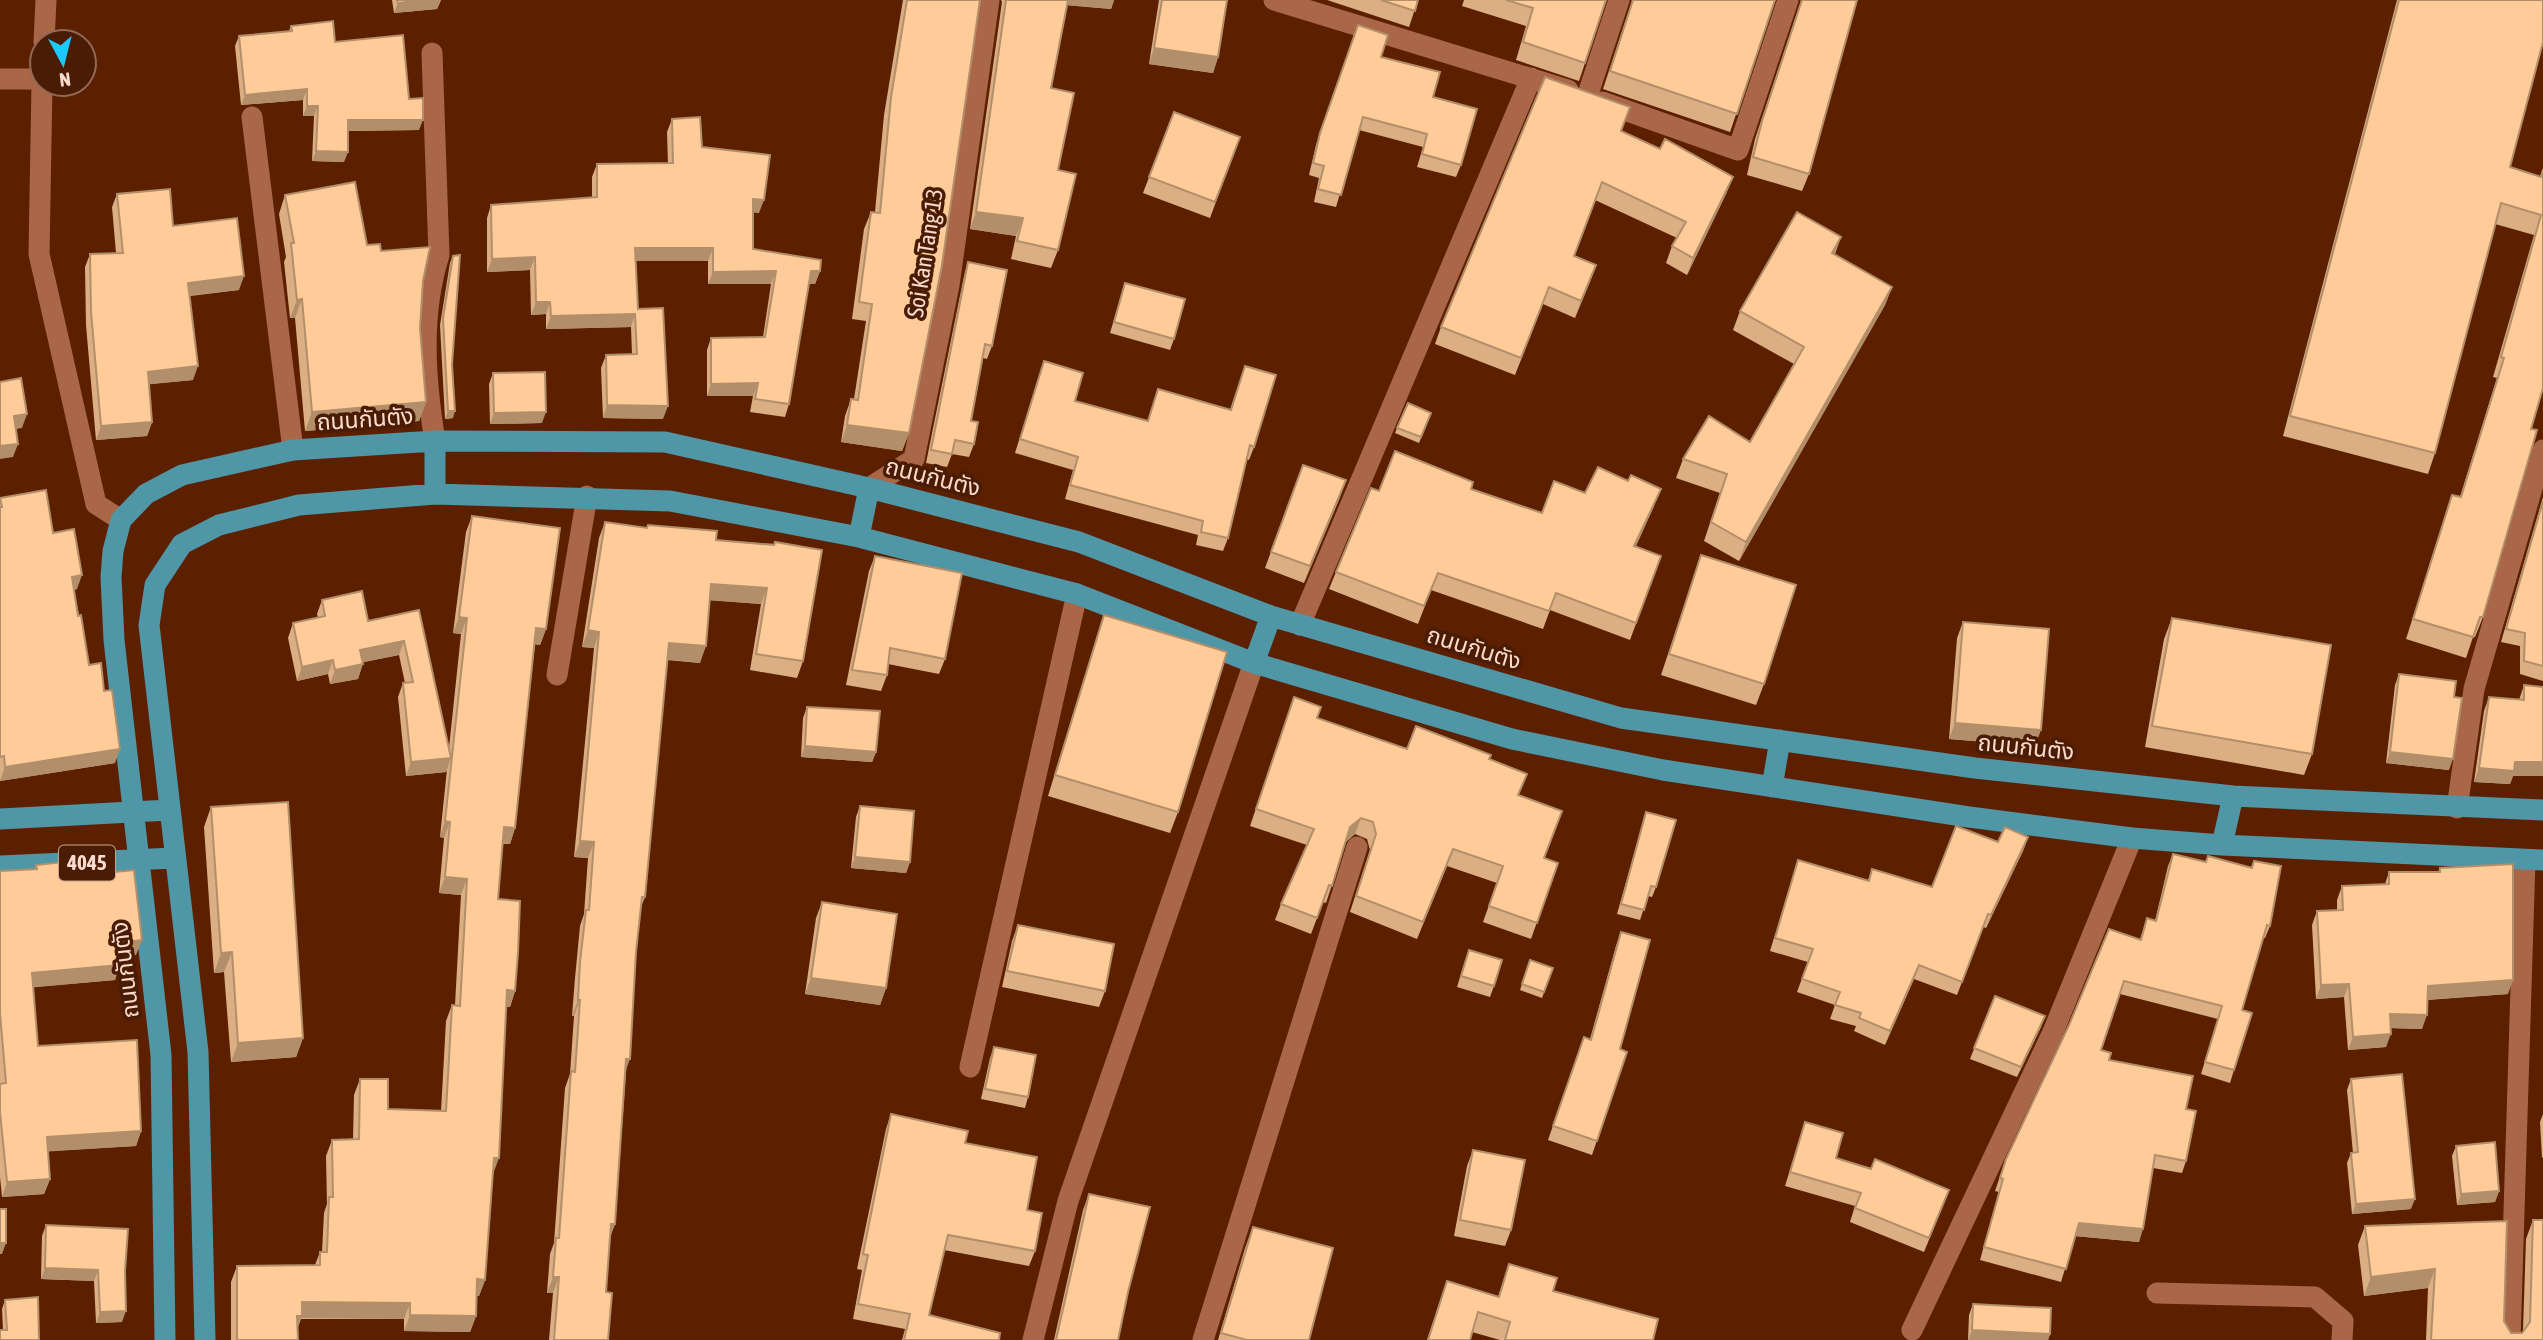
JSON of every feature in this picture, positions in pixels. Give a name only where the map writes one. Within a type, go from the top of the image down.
[{"type":"main road","name":"ถนนกันตัง","points":[[165,1340],[161,1055],[114,640],[113,551],[121,520],[146,494],[183,475],[293,450],[435,441],[666,442],[869,488],[1079,542],[1270,616],[1621,718],[1975,768],[2233,796],[2543,810]]},
{"type":"main road","points":[[435,441],[435,494]]},
{"type":"main road","points":[[859,537],[869,488]]},
{"type":"main road","points":[[205,1340],[198,1052],[149,625],[155,586],[182,544],[219,525],[299,505],[435,494],[587,496],[670,501],[859,537],[1077,594],[1254,663],[1512,739],[1663,771],[2132,838],[2534,860]]},
{"type":"main road","points":[[1254,663],[1270,616]]},
{"type":"main road","points":[[1772,787],[1780,740]]},
{"type":"main road","points":[[2222,845],[2233,796]]},
{"type":"main road","name":"4045","points":[[0,820],[169,810]]},
{"type":"main road","name":"4045","points":[[0,866],[138,862],[174,858]]},
{"type":"main road","points":[[165,1287],[204,1288]]},
{"type":"street","points":[[45,28],[46,0]]},
{"type":"street","name":"Soi Kan Tang 13","points":[[869,488],[914,459],[949,285],[989,0]]},
{"type":"street","points":[[1274,0],[1531,78],[1738,150],[1788,0]]},
{"type":"street","points":[[1587,97],[1619,0]]},
{"type":"street","points":[[432,53],[439,255],[432,278],[425,344],[428,397],[435,441]]},
{"type":"street","points":[[1300,625],[1531,78]]},
{"type":"street","points":[[0,79],[28,79]]},
{"type":"street","points":[[42,98],[39,254],[96,505],[121,520]]},
{"type":"street","points":[[252,117],[293,450]]},
{"type":"street","points":[[2457,808],[2474,689],[2543,450]]},
{"type":"street","points":[[557,675],[587,496]]},
{"type":"street","points":[[970,1067],[1077,594]]},
{"type":"street","points":[[1033,1340],[1069,1200],[1254,663]]},
{"type":"street","points":[[1912,1330],[2053,1032],[2132,838]]},
{"type":"street","points":[[1203,1340],[1357,847]]},
{"type":"street","points":[[2510,1340],[2534,860]]},
{"type":"street","points":[[2157,1293],[2315,1297],[2343,1321],[2342,1340]]},
{"type":"building","points":[[397,0],[422,0],[398,3]]},
{"type":"building","points":[[907,0],[980,0],[942,265],[909,433],[847,425],[851,399],[858,400],[872,304],[859,302],[871,212],[880,213],[891,97]]},
{"type":"building","points":[[1006,0],[1068,0],[1051,88],[1074,93],[1058,170],[1076,174],[1058,250],[1017,241],[1023,218],[976,212]]},
{"type":"building","points":[[1162,0],[1227,0],[1218,57],[1154,48]]},
{"type":"building","points":[[1381,0],[1418,0],[1415,11]]},
{"type":"building","points":[[1506,0],[1606,0],[1585,63],[1523,42],[1533,8]]},
{"type":"building","points":[[1633,0],[1775,0],[1737,114],[1610,71]]},
{"type":"building","points":[[1802,0],[1857,0],[1809,174],[1753,157],[1762,121]]},
{"type":"building","points":[[2399,0],[2543,0],[2543,42],[2510,167],[2541,177],[2543,171],[2543,388],[2531,429],[2537,430],[2483,617],[2480,617],[2473,637],[2413,619],[2452,495],[2461,497],[2504,358],[2501,357],[2541,215],[2501,203],[2435,453],[2290,416]]},
{"type":"building","points":[[333,21],[335,42],[403,35],[409,99],[423,98],[423,120],[348,120],[348,152],[316,151],[318,106],[307,106],[307,89],[245,95],[239,36],[292,31],[291,26]]},
{"type":"building","points":[[1358,25],[1388,35],[1381,57],[1440,72],[1433,97],[1477,109],[1461,165],[1422,154],[1427,134],[1363,117],[1341,195],[1318,189],[1324,166],[1313,163],[1320,133]]},
{"type":"building","points":[[1545,77],[1630,107],[1621,131],[1660,149],[1665,139],[1733,177],[1693,258],[1672,246],[1686,222],[1602,182],[1574,256],[1596,265],[1581,301],[1549,287],[1521,358],[1441,327]]},
{"type":"building","points":[[1174,112],[1240,137],[1215,202],[1149,177]]},
{"type":"building","points":[[700,117],[702,147],[770,155],[764,200],[753,199],[753,249],[821,260],[820,271],[811,271],[789,404],[755,399],[758,383],[711,384],[711,338],[765,337],[776,271],[713,272],[713,248],[635,248],[638,309],[663,308],[668,406],[607,405],[606,355],[637,354],[635,314],[551,316],[550,302],[536,302],[535,257],[492,259],[491,205],[597,197],[597,164],[673,163],[672,119]]},
{"type":"building","points":[[355,182],[367,245],[380,244],[381,251],[430,247],[423,281],[420,328],[426,402],[312,412],[302,299],[297,300],[291,243],[294,243],[285,195]]},
{"type":"building","points":[[170,189],[173,226],[237,218],[244,276],[188,283],[198,366],[148,372],[152,422],[101,426],[91,312],[90,254],[123,253],[117,194]]},
{"type":"building","points":[[1797,212],[1841,237],[1832,253],[1892,287],[1746,542],[1711,522],[1727,474],[1683,459],[1709,416],[1750,442],[1804,347],[1740,311]]},
{"type":"building","points":[[460,255],[452,365],[455,411],[448,411],[443,318],[453,256]]},
{"type":"building","points":[[968,262],[1007,270],[992,346],[985,344],[971,421],[978,422],[974,444],[955,440],[952,454],[931,450]]},
{"type":"building","points":[[1125,283],[1185,299],[1174,339],[1114,322]]},
{"type":"building","points":[[1044,361],[1083,373],[1075,401],[1148,421],[1158,389],[1231,410],[1245,366],[1276,375],[1254,447],[1250,445],[1228,538],[1201,532],[1203,521],[1070,485],[1078,457],[1020,439]]},
{"type":"building","points":[[545,372],[546,412],[494,413],[493,373]]},
{"type":"building","points":[[21,378],[27,414],[14,416],[18,444],[0,446],[0,382]]},
{"type":"building","points":[[1408,403],[1431,413],[1421,437],[1397,428]]},
{"type":"building","points":[[1395,451],[1473,482],[1471,489],[1542,513],[1554,481],[1585,493],[1598,467],[1628,481],[1631,475],[1661,489],[1634,546],[1661,556],[1636,623],[1556,593],[1549,611],[1438,573],[1424,606],[1336,572],[1371,488],[1379,491]]},
{"type":"building","points":[[1303,465],[1346,480],[1310,566],[1271,552]]},
{"type":"building","points":[[46,490],[53,533],[74,529],[82,575],[72,577],[78,616],[81,615],[89,665],[101,663],[104,691],[112,690],[120,749],[5,767],[4,756],[0,757],[0,498]]},
{"type":"building","points":[[2543,501],[2543,666],[2524,661],[2525,633],[2506,629]]},
{"type":"building","points":[[472,516],[560,528],[546,629],[536,628],[515,828],[504,827],[498,899],[520,901],[518,953],[515,991],[507,990],[499,1158],[494,1158],[485,1280],[477,1279],[476,1316],[410,1315],[410,1303],[302,1302],[302,1316],[297,1316],[298,1340],[237,1340],[237,1266],[320,1265],[320,1252],[327,1252],[329,1197],[333,1197],[332,1140],[359,1139],[360,1079],[388,1079],[388,1109],[446,1111],[452,1005],[460,1006],[467,879],[445,877],[450,822],[445,821],[467,618],[459,617]]},
{"type":"building","points":[[605,522],[647,528],[648,525],[717,531],[716,540],[774,545],[775,542],[822,550],[803,661],[756,654],[767,588],[711,584],[706,646],[669,643],[645,897],[642,897],[636,952],[630,1059],[626,1059],[615,1224],[611,1224],[606,1292],[612,1293],[608,1340],[554,1340],[559,1277],[553,1277],[556,1238],[559,1238],[571,1071],[575,1072],[580,962],[586,910],[589,910],[594,842],[580,841],[599,632],[588,630]]},
{"type":"building","points":[[1701,555],[1796,585],[1764,684],[1669,654]]},
{"type":"building","points":[[875,556],[962,573],[945,659],[890,648],[887,675],[852,670]]},
{"type":"building","points":[[362,591],[368,621],[419,610],[451,758],[411,762],[403,683],[413,682],[404,641],[360,650],[363,664],[335,670],[333,660],[302,667],[293,623],[325,616],[322,600]]},
{"type":"building","points":[[1104,615],[1227,652],[1178,812],[1055,775]]},
{"type":"building","points":[[2172,618],[2331,645],[2312,754],[2152,726]]},
{"type":"building","points":[[1963,622],[2049,629],[2041,730],[1955,723]]},
{"type":"building","points":[[2399,674],[2456,681],[2454,697],[2462,698],[2453,759],[2390,752]]},
{"type":"building","points":[[2524,685],[2543,687],[2543,762],[2515,762],[2514,771],[2479,768],[2489,697],[2524,700]]},
{"type":"building","points":[[1294,697],[1321,707],[1317,718],[1407,749],[1416,726],[1491,755],[1489,759],[1527,774],[1518,795],[1562,811],[1544,858],[1558,863],[1537,923],[1489,906],[1503,866],[1453,849],[1423,922],[1356,896],[1376,834],[1373,822],[1361,818],[1350,827],[1332,886],[1329,885],[1317,918],[1281,904],[1314,829],[1256,809]]},
{"type":"building","points":[[807,707],[880,711],[876,752],[805,746]]},
{"type":"building","points":[[288,802],[303,1038],[238,1043],[232,952],[221,953],[211,807]]},
{"type":"building","points":[[860,806],[914,811],[910,862],[855,857]]},
{"type":"building","points":[[1646,812],[1676,820],[1656,887],[1651,886],[1644,910],[1621,904]]},
{"type":"building","points":[[1956,826],[1998,842],[2005,827],[2028,837],[1991,915],[1988,914],[1962,982],[1919,965],[1890,1031],[1859,1018],[1861,1013],[1835,1005],[1840,992],[1802,979],[1813,949],[1775,938],[1798,860],[1869,881],[1872,869],[1932,887]]},
{"type":"building","points":[[2173,854],[2206,862],[2208,856],[2252,868],[2254,861],[2281,866],[2270,926],[2267,925],[2242,1010],[2252,1013],[2234,1070],[2205,1062],[2222,1006],[2124,981],[2101,1050],[2111,1053],[2109,1060],[2193,1076],[2186,1109],[2196,1111],[2186,1161],[2155,1155],[2143,1229],[2079,1223],[2066,1269],[1984,1247],[2006,1159],[2069,1025],[2109,929],[2141,940],[2147,918],[2156,921]]},
{"type":"building","points":[[64,862],[66,877],[134,870],[142,940],[119,943],[120,965],[32,973],[38,1046],[137,1040],[141,1131],[47,1137],[50,1179],[7,1182],[0,1112],[0,1084],[6,1083],[0,1013],[0,871],[37,869],[36,865]]},
{"type":"building","points":[[2513,864],[2513,980],[2428,986],[2427,1015],[2390,1014],[2391,1034],[2353,1037],[2349,984],[2321,985],[2317,911],[2343,910],[2342,886],[2389,884],[2389,872],[2440,872],[2440,868]]},
{"type":"building","points":[[822,902],[897,914],[886,988],[811,978]]},
{"type":"building","points":[[1018,925],[1114,944],[1105,991],[1007,971]]},
{"type":"building","points":[[1621,932],[1650,940],[1620,1049],[1627,1052],[1597,1141],[1553,1126],[1584,1037],[1591,1040]]},
{"type":"building","points":[[1469,950],[1502,960],[1494,986],[1461,976]]},
{"type":"building","points":[[1530,960],[1553,968],[1544,992],[1522,984]]},
{"type":"building","points":[[1995,996],[2045,1016],[2021,1067],[1974,1048]]},
{"type":"building","points":[[994,1047],[1036,1055],[1028,1097],[985,1089]]},
{"type":"building","points":[[2402,1074],[2415,1199],[2356,1204],[2351,1153],[2358,1152],[2351,1079]]},
{"type":"building","points":[[891,1114],[968,1131],[965,1143],[1037,1157],[1027,1210],[1042,1213],[1035,1251],[948,1235],[929,1315],[1000,1333],[999,1340],[904,1340],[910,1314],[858,1304],[868,1255],[863,1254]]},
{"type":"building","points":[[1805,1122],[1843,1133],[1836,1158],[1871,1169],[1875,1159],[1949,1190],[1929,1238],[1855,1208],[1861,1193],[1790,1172]]},
{"type":"building","points":[[2495,1142],[2499,1191],[2461,1194],[2456,1146]]},
{"type":"building","points":[[1473,1150],[1525,1160],[1511,1230],[1460,1220]]},
{"type":"building","points":[[1089,1194],[1150,1207],[1118,1340],[1056,1340]]},
{"type":"building","points":[[0,1209],[6,1209],[6,1243],[0,1243]]},
{"type":"building","points":[[2533,1220],[2543,1220],[2543,1340],[2431,1340],[2435,1269],[2371,1277],[2365,1226],[2507,1221],[2504,1321],[2511,1333],[2522,1333],[2530,1322]]},
{"type":"building","points":[[46,1225],[128,1229],[126,1311],[100,1312],[98,1270],[45,1268]]},
{"type":"building","points":[[1253,1227],[1333,1248],[1309,1340],[1247,1340],[1221,1333]]},
{"type":"building","points":[[1509,1264],[1557,1278],[1553,1291],[1658,1319],[1653,1340],[1505,1340],[1510,1322],[1478,1312],[1470,1340],[1428,1340],[1447,1281],[1499,1297]]},
{"type":"building","points":[[38,1297],[39,1340],[0,1340],[0,1330],[7,1330],[5,1300]]},
{"type":"building","points":[[1973,1304],[2051,1308],[2050,1334],[1972,1330]]}]
